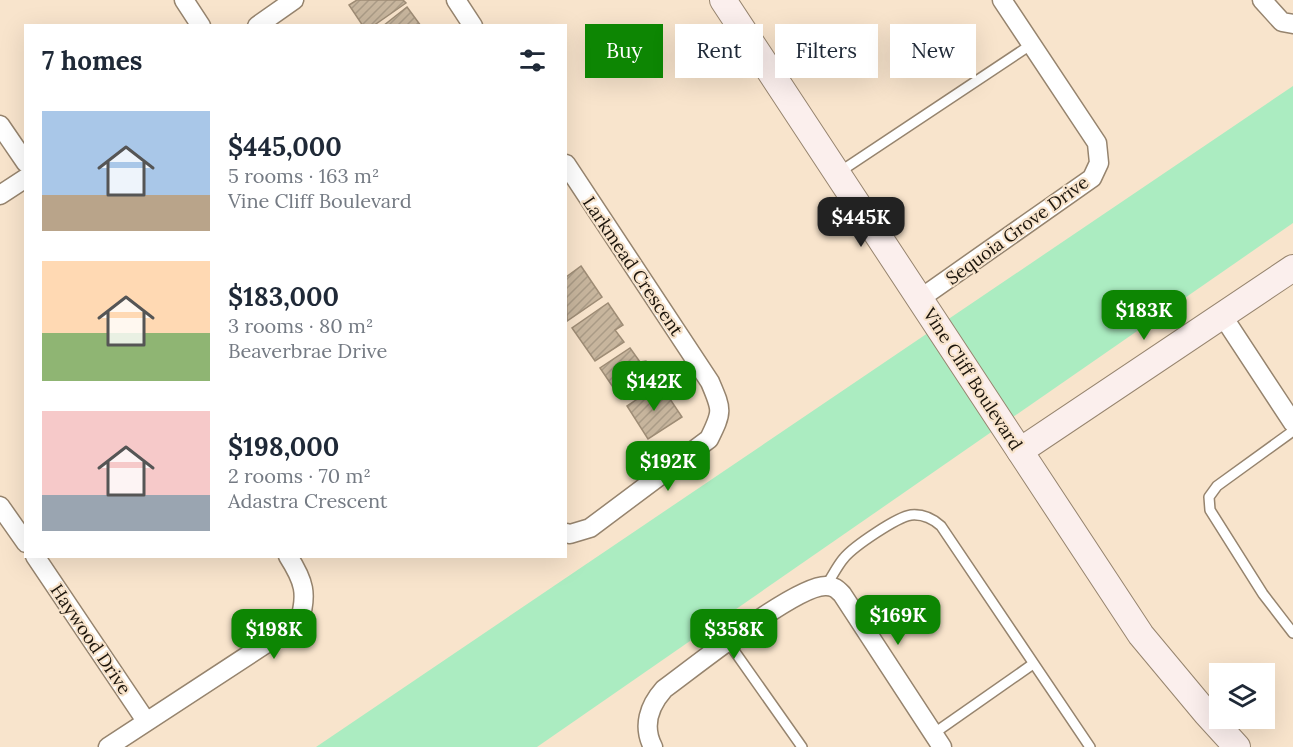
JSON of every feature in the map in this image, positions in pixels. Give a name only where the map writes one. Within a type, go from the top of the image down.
[{"type":"street","points":[[184,0],[200,24]]},
{"type":"street","points":[[260,24],[294,0]]},
{"type":"street","points":[[456,0],[472,24]]},
{"type":"street","name":"Vine Cliff Boulevard","points":[[723,0],[1142,634],[1206,713],[1237,747]]},
{"type":"street","name":"Sequoia Grove Drive","points":[[921,298],[1092,178],[1099,163],[1096,143],[1002,0]]},
{"type":"street","points":[[1262,0],[1282,22],[1293,24]]},
{"type":"street","points":[[0,125],[24,160]]},
{"type":"street","name":"Larkmead Crescent","points":[[567,166],[710,381],[721,407],[718,421],[709,439],[590,528],[570,534],[567,532]]},
{"type":"street","points":[[0,195],[24,179]]},
{"type":"street","points":[[1020,451],[1293,268]]},
{"type":"street","points":[[1222,315],[1293,423]]},
{"type":"street","points":[[0,506],[24,540]]},
{"type":"street","name":"Haywood Drive","points":[[36,558],[146,721]]},
{"type":"street","points":[[108,747],[299,622],[305,605],[304,592],[299,573],[289,558]]},
{"type":"street","points":[[653,747],[649,740],[649,713],[654,700],[664,689],[770,612],[806,591],[826,585],[836,587],[842,594],[937,741]]},
{"type":"lane","points":[[838,173],[1032,44]]},
{"type":"lane","points":[[1293,431],[1217,486],[1209,497],[1210,510],[1263,594],[1293,633]]},
{"type":"lane","points":[[826,585],[844,558],[860,543],[902,517],[925,516],[941,525],[1090,747]]},
{"type":"lane","points":[[728,642],[802,747]]},
{"type":"lane","points":[[937,741],[1033,664]]},
{"type":"green space","points":[[1293,86],[1293,223],[537,747],[316,747]]},
{"type":"building","points":[[357,0],[403,0],[406,3],[376,24],[362,24],[349,5]]},
{"type":"building","points":[[407,7],[420,24],[386,24]]},
{"type":"building","points":[[581,266],[602,297],[567,321],[567,276]]},
{"type":"building","points":[[608,303],[623,325],[615,330],[624,342],[595,361],[572,328]]},
{"type":"building","points":[[630,348],[640,362],[646,361],[656,375],[621,399],[600,368]]},
{"type":"building","points":[[660,384],[682,417],[648,439],[627,406]]}]
